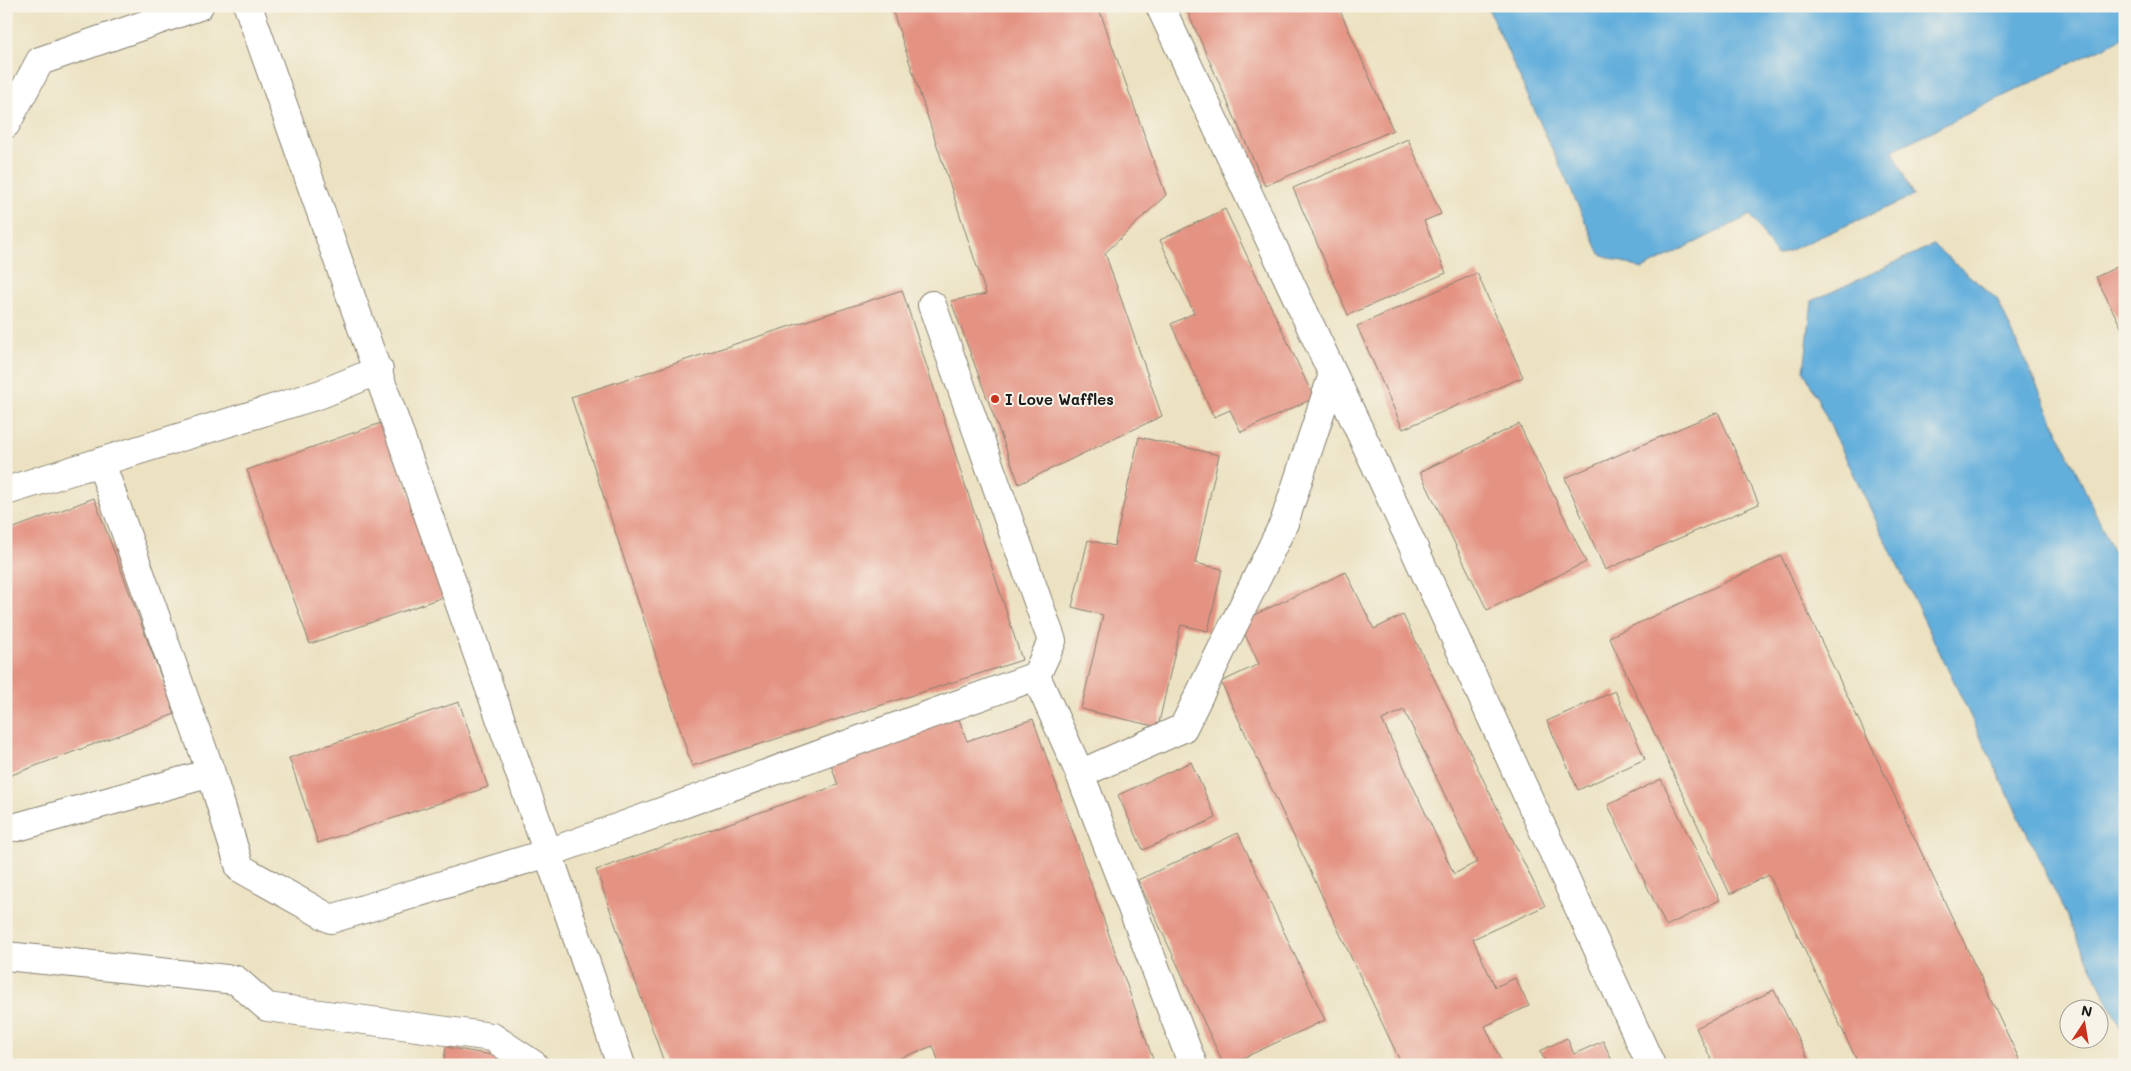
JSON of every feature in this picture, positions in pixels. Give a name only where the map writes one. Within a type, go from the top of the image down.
[{"type":"lane","points":[[6,124],[40,61],[199,6]]},
{"type":"lane","points":[[248,6],[378,370],[621,1065]]},
{"type":"lane","points":[[1160,6],[1333,374],[1651,1065]]},
{"type":"lane","points":[[101,463],[211,773],[240,868],[331,918],[548,853],[1036,676],[1052,641],[932,305]]},
{"type":"lane","points":[[6,491],[321,394],[378,370]]},
{"type":"lane","points":[[1080,774],[1183,728],[1284,523],[1333,374]]},
{"type":"lane","points":[[1036,676],[1080,774],[1193,1065]]},
{"type":"lane","points":[[17,828],[211,773]]},
{"type":"lane","points":[[6,956],[236,980],[267,1007],[492,1038],[534,1065]]},
{"type":"water","points":[[1487,6],[2125,6],[2125,37],[1893,150],[1913,196],[1777,256],[1751,215],[1642,269],[1600,254]]},
{"type":"water","points":[[1933,245],[1997,299],[2125,577],[2125,1037],[2108,998],[2106,998],[1804,371],[1812,301]]},
{"type":"building","points":[[891,6],[1098,6],[1166,195],[1105,253],[1162,416],[1019,484],[951,301],[986,294]]},
{"type":"building","points":[[1185,6],[1338,6],[1393,130],[1265,186]]},
{"type":"building","points":[[1408,139],[1441,214],[1424,221],[1446,273],[1348,315],[1293,188]]},
{"type":"building","points":[[1225,209],[1314,398],[1241,432],[1230,410],[1214,417],[1171,324],[1194,313],[1160,240]]},
{"type":"building","points":[[2125,263],[2125,335],[2096,277]]},
{"type":"building","points":[[1477,273],[1523,377],[1403,429],[1357,326]]},
{"type":"building","points":[[902,290],[1022,660],[692,766],[571,397]]},
{"type":"building","points":[[1718,412],[1759,504],[1605,570],[1565,478]]},
{"type":"building","points":[[384,422],[446,596],[310,644],[247,470]]},
{"type":"building","points":[[1519,424],[1586,562],[1487,610],[1420,472]]},
{"type":"building","points":[[1139,437],[1219,455],[1195,563],[1222,569],[1208,631],[1181,625],[1158,727],[1081,709],[1103,615],[1072,607],[1088,540],[1114,546]]},
{"type":"building","points":[[94,498],[175,714],[6,777],[6,531]]},
{"type":"building","points":[[1781,556],[2022,1065],[1859,1065],[1769,875],[1730,894],[1609,637]]},
{"type":"building","points":[[1346,572],[1374,629],[1403,615],[1545,906],[1473,939],[1495,987],[1515,978],[1529,1006],[1485,1026],[1503,1065],[1402,1065],[1221,682],[1259,664],[1239,622]],"holes":[[[1404,710],[1477,862],[1454,874],[1382,720]]]},
{"type":"building","points":[[1615,691],[1645,759],[1578,790],[1547,721]]},
{"type":"building","points":[[459,702],[488,787],[318,843],[289,758]]},
{"type":"building","points":[[957,714],[967,741],[1033,719],[1155,1065],[940,1065],[933,1046],[881,1065],[665,1065],[596,870],[838,785],[829,759]]},
{"type":"building","points":[[1191,762],[1216,818],[1143,850],[1118,795]]},
{"type":"building","points":[[1661,779],[1720,900],[1666,926],[1608,805]]},
{"type":"building","points":[[1238,833],[1325,1020],[1228,1065],[1224,1065],[1138,880]]},
{"type":"building","points":[[1774,990],[1811,1065],[1714,1065],[1696,1028]]},
{"type":"building","points":[[1567,1038],[1574,1054],[1603,1041],[1614,1065],[1547,1065],[1540,1051]]},
{"type":"building","points":[[446,1047],[503,1057],[502,1065],[443,1065]]},
{"type":"place","name":"I Love Waffles","points":[[995,399]]}]
